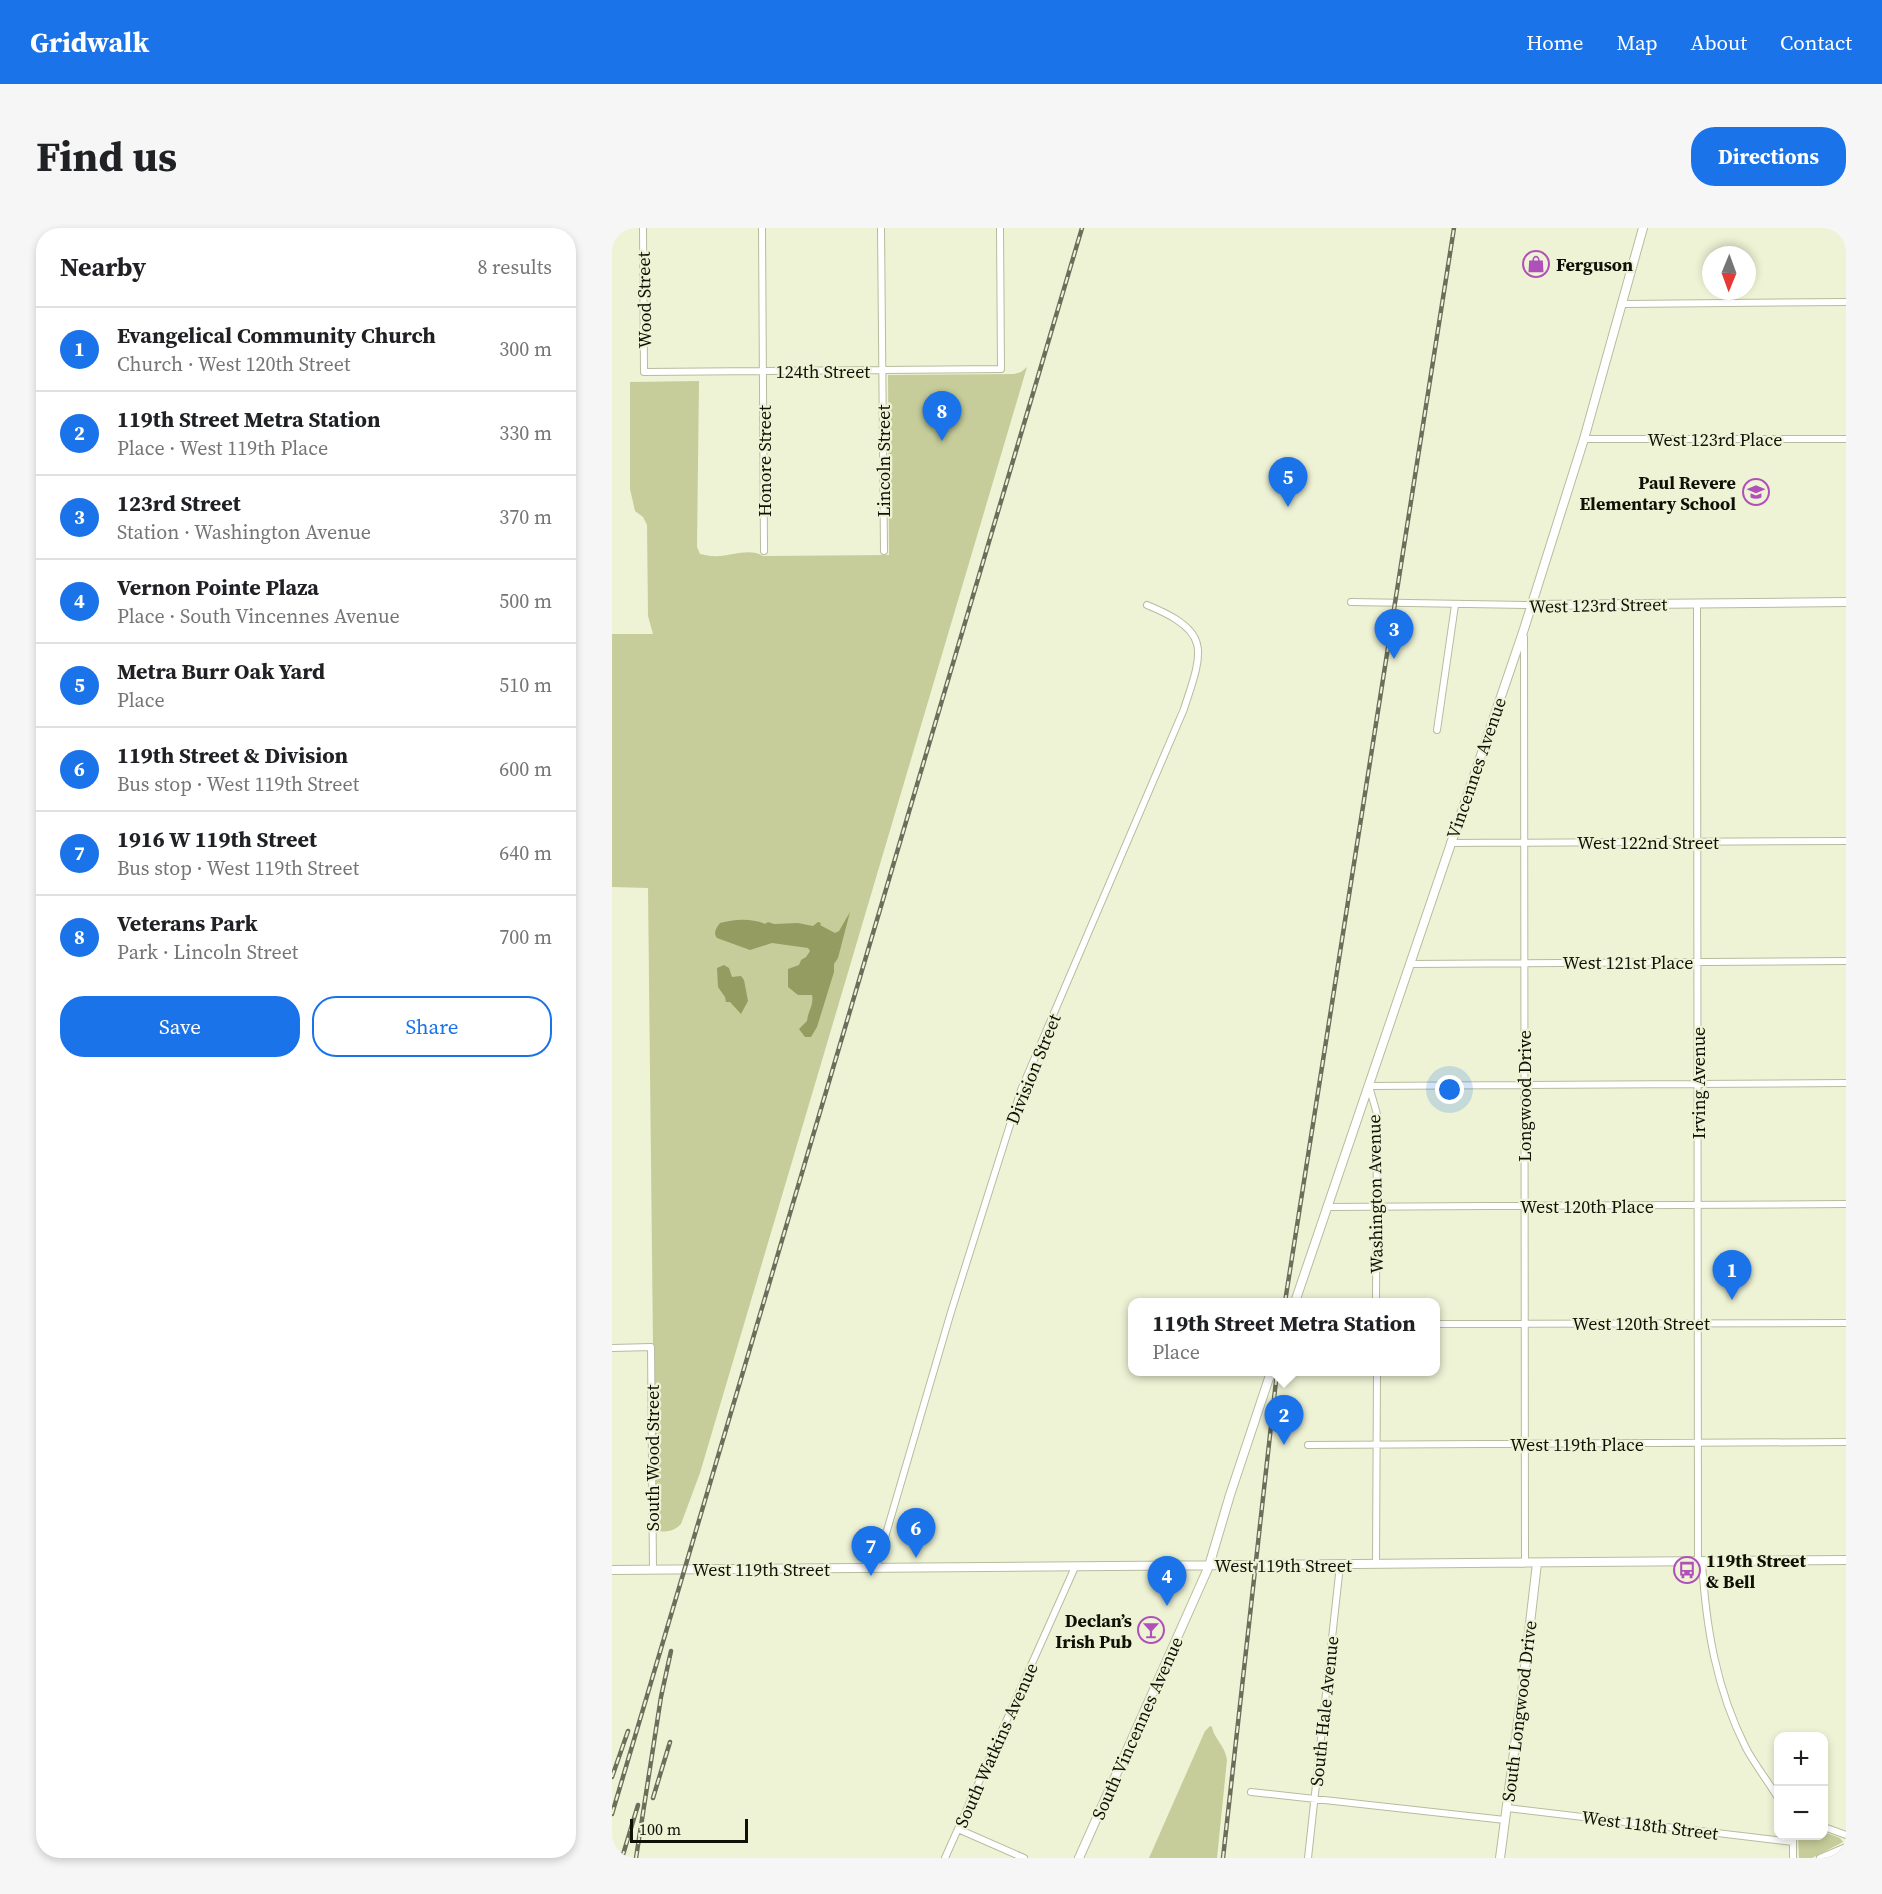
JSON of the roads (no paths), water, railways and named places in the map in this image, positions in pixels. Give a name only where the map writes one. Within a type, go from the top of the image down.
[{"type":"street","name":"Wood Street","points":[[643,228],[644,372]]},
{"type":"street","name":"Honore Street","points":[[762,228],[764,551]]},
{"type":"street","name":"Lincoln Street","points":[[881,228],[884,550]]},
{"type":"street","name":"124th Street","points":[[644,372],[1001,369],[1000,228]]},
{"type":"street","name":"Vincennes Avenue","points":[[1296,1298],[1524,629],[1584,439],[1623,304],[1642,228]]},
{"type":"street","points":[[1623,304],[1846,302]]},
{"type":"street","name":"West 123rd Place","points":[[1584,439],[1846,439]]},
{"type":"street","name":"West 123rd Street","points":[[1351,602],[1530,605],[1846,602]]},
{"type":"street","name":"Irving Avenue","points":[[1697,604],[1700,1562],[1708,1630],[1722,1692],[1747,1749],[1774,1790]]},
{"type":"street","name":"Division Street","points":[[876,1568],[951,1312],[1021,1090],[1184,708],[1196,668],[1198,645],[1188,629],[1162,611],[1147,605]]},
{"type":"street","points":[[1437,730],[1455,605]]},
{"type":"street","name":"Longwood Drive","points":[[1524,629],[1525,1563]]},
{"type":"street","name":"West 122nd Street","points":[[1450,843],[1846,842]]},
{"type":"street","name":"West 121st Place","points":[[1411,964],[1846,961]]},
{"type":"street","points":[[1369,1086],[1846,1083]]},
{"type":"street","name":"Washington Avenue","points":[[1369,1086],[1377,1114],[1376,1298]]},
{"type":"street","name":"West 120th Place","points":[[1328,1207],[1846,1204]]},
{"type":"street","name":"West 120th Street","points":[[1440,1324],[1846,1323]]},
{"type":"street","name":"South Wood Street","points":[[612,1348],[651,1347],[653,1570]]},
{"type":"street","points":[[1209,1566],[1269,1376]]},
{"type":"street","points":[[1376,1564],[1377,1376]]},
{"type":"street","name":"West 119th Place","points":[[1308,1445],[1846,1442]]},
{"type":"street","name":"West 119th Street","points":[[612,1570],[1846,1560]]},
{"type":"street","name":"South Longwood Drive","points":[[1500,1858],[1537,1563]]},
{"type":"street","name":"South Hale Avenue","points":[[1308,1858],[1340,1564]]},
{"type":"street","name":"South Vincennes Avenue","points":[[1079,1858],[1209,1566]]},
{"type":"street","name":"South Watkins Avenue","points":[[945,1858],[1075,1567]]},
{"type":"street","points":[[1251,1792],[1505,1820]]},
{"type":"street","name":"West 118th Street","points":[[1507,1808],[1774,1837]]},
{"type":"street","points":[[1828,1828],[1846,1834]]},
{"type":"street","points":[[958,1829],[1024,1858]]},
{"type":"street","points":[[1793,1840],[1793,1858]]},
{"type":"street","points":[[1820,1858],[1846,1847]]},
{"type":"railway","points":[[612,1814],[1082,228]]},
{"type":"railway","points":[[1286,1298],[1454,228]]},
{"type":"railway","points":[[1223,1858],[1277,1376]]},
{"type":"railway","points":[[636,1858],[661,1697],[671,1651]]},
{"type":"railway","points":[[612,1777],[628,1731]]},
{"type":"railway","points":[[653,1798],[670,1742]]},
{"type":"railway","points":[[622,1858],[638,1805]]},
{"type":"place","name":"Ferguson","points":[[1536,264]]},
{"type":"place","name":"Veterans Park","points":[[942,441]]},
{"type":"place","name":"Paul Revere Elementary School","points":[[1756,492]]},
{"type":"place","name":"Metra Burr Oak Yard","points":[[1288,507]]},
{"type":"place","name":"123rd Street","points":[[1394,659]]},
{"type":"place","name":"Evangelical Community Church","points":[[1732,1300]]},
{"type":"place","name":"119th Street Metra Station","points":[[1284,1445]]},
{"type":"place","name":"119th Street & Division","points":[[916,1558]]},
{"type":"place","name":"119th Street & Bell","points":[[1687,1570]]},
{"type":"place","name":"1916 W 119th Street","points":[[871,1576]]},
{"type":"place","name":"Vernon Pointe Plaza","points":[[1167,1606]]},
{"type":"place","name":"Declan’s Irish Pub","points":[[1151,1630]]}]
